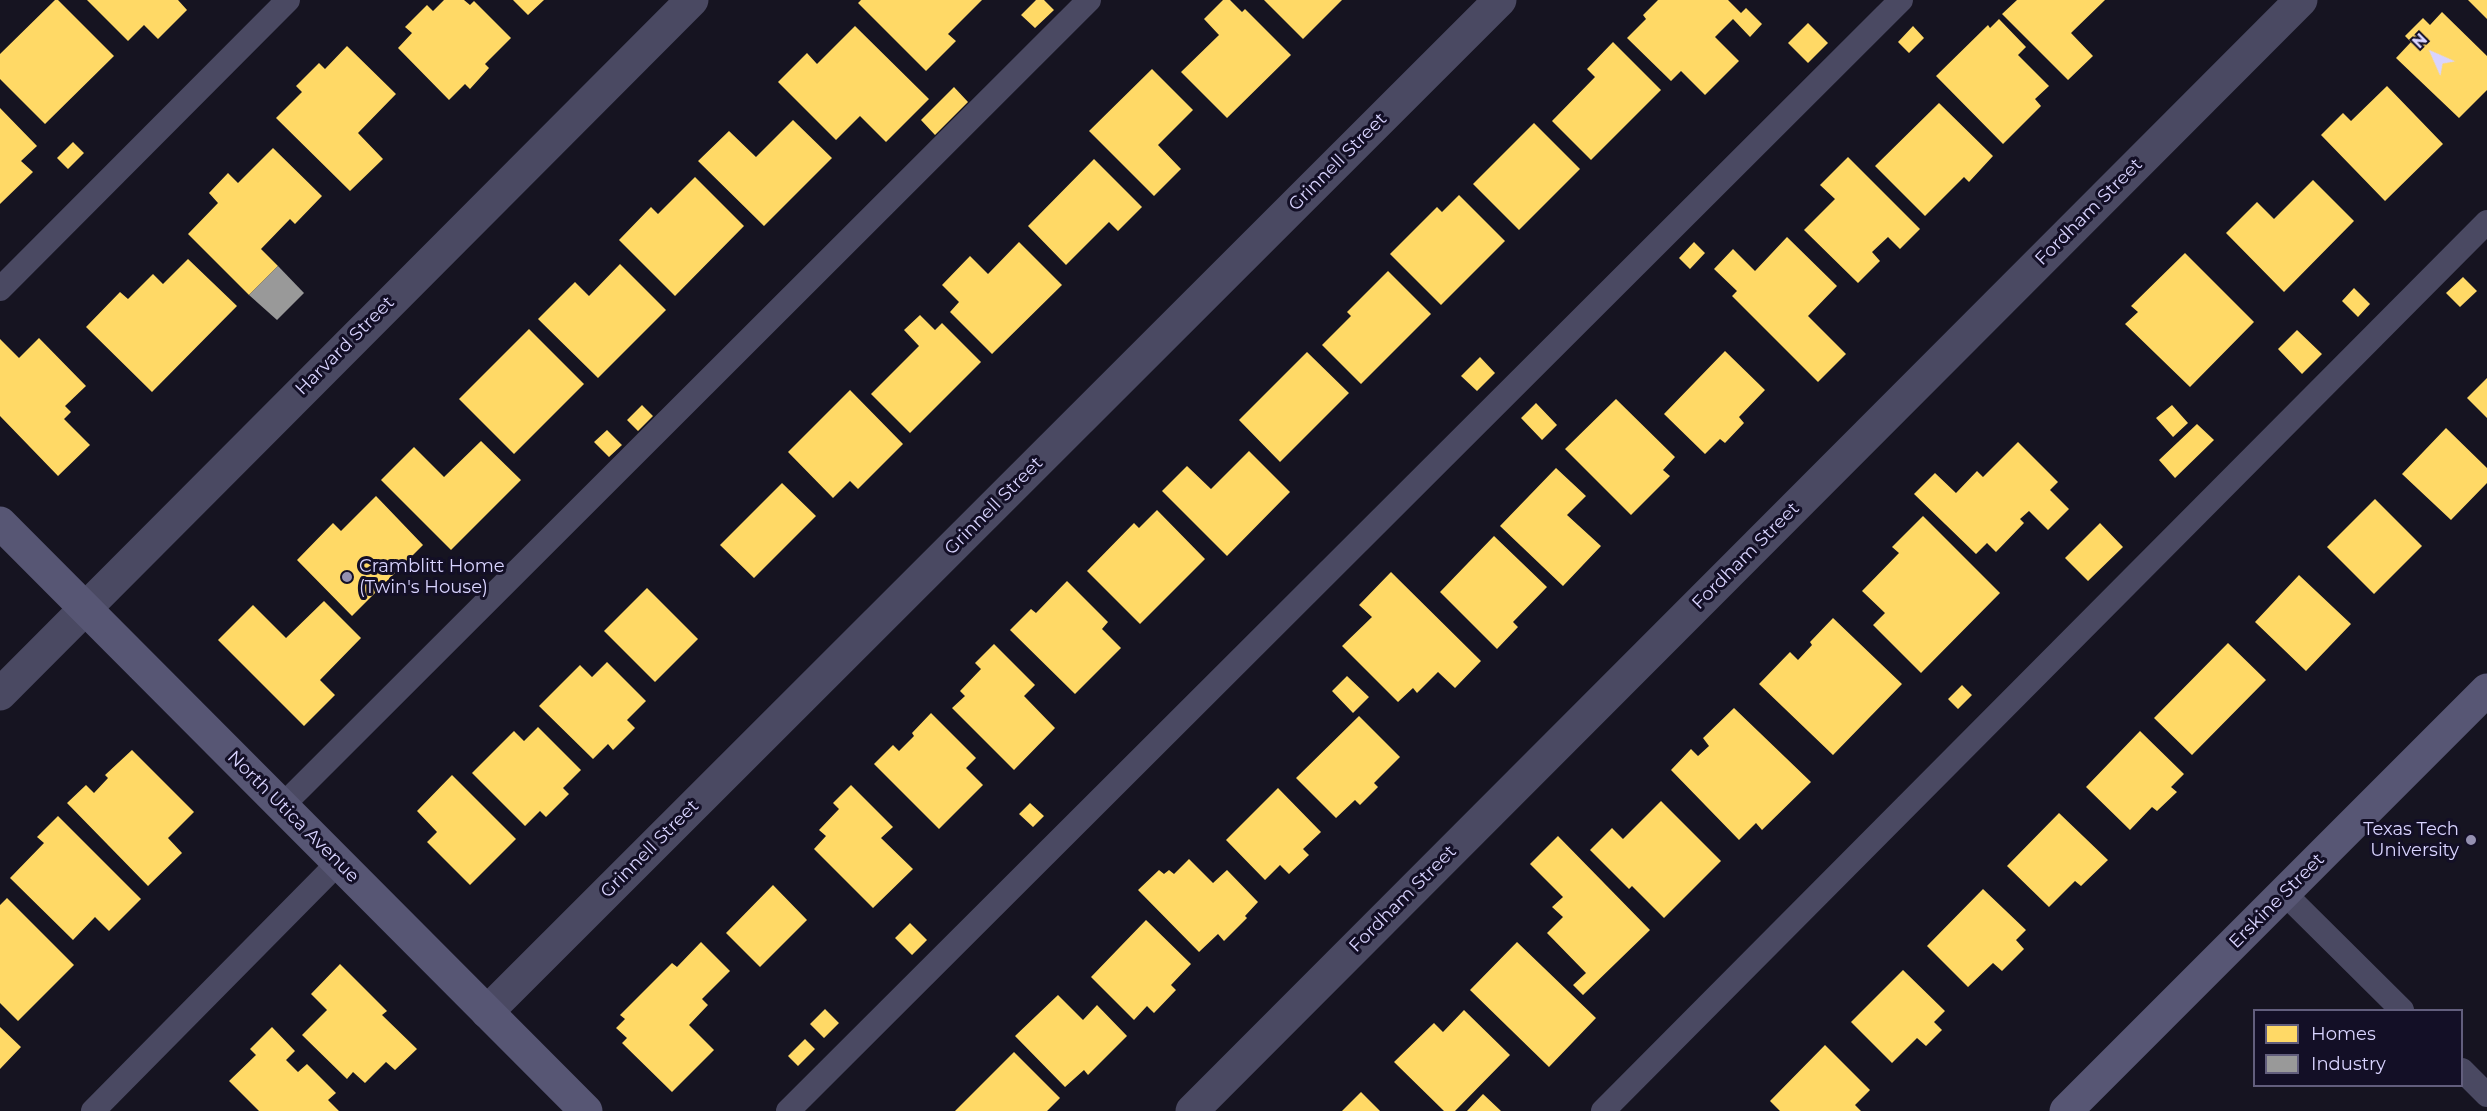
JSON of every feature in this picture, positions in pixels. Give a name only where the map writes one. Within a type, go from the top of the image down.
[{"type":"street","name":"Harvard Street","points":[[0,694],[692,0]]},
{"type":"street","name":"Grinnell Street","points":[[487,1012],[1500,0]]},
{"type":"street","name":"Fordham Street","points":[[1192,1111],[2301,0]]},
{"type":"street","name":"North Utica Avenue","points":[[0,523],[586,1111]]},
{"type":"street","name":"Erskine Street","points":[[2066,1111],[2487,690]]},
{"type":"lane","points":[[0,289],[288,0]]},
{"type":"lane","points":[[282,806],[1089,0]]},
{"type":"lane","points":[[788,1111],[1901,0]]},
{"type":"lane","points":[[1603,1111],[2487,222]]},
{"type":"lane","points":[[93,1111],[338,862]]},
{"type":"lane","points":[[2285,894],[2400,1009]]},
{"type":"lane","points":[[2463,1071],[2487,1095]]},
{"type":"building: Homes","points":[[55,0],[58,0],[114,56],[45,124],[0,79],[0,54]]},
{"type":"building: Homes","points":[[87,0],[178,0],[187,10],[158,39],[144,25],[128,41]]},
{"type":"building: Homes","points":[[444,0],[464,0],[470,5],[474,1],[511,38],[485,64],[489,68],[470,89],[465,84],[449,100],[398,48],[412,33],[405,27],[427,5],[433,11]]},
{"type":"building: Homes","points":[[513,0],[544,0],[528,15]]},
{"type":"building: Homes","points":[[861,0],[982,0],[948,34],[956,41],[926,71],[858,3]]},
{"type":"building: Homes","points":[[1036,0],[1044,0],[1054,10],[1035,28],[1021,15]]},
{"type":"building: Homes","points":[[1223,0],[1230,0],[1242,12],[1245,9],[1291,55],[1227,118],[1181,72],[1219,35],[1204,19]]},
{"type":"building: Homes","points":[[1264,0],[1342,0],[1303,39]]},
{"type":"building: Homes","points":[[1658,0],[1728,0],[1741,13],[1746,8],[1762,24],[1750,37],[1733,19],[1715,37],[1739,61],[1705,95],[1681,71],[1671,81],[1627,38],[1646,19],[1643,15]]},
{"type":"building: Homes","points":[[2017,0],[2105,0],[2071,33],[2093,56],[2068,80],[2002,14]]},
{"type":"building: Homes","points":[[2468,0],[2487,0],[2487,19]]},
{"type":"building: Homes","points":[[2442,12],[2487,56],[2487,90],[2459,118],[2396,58],[2411,42],[2405,36],[2423,18],[2430,25]]},
{"type":"building: Homes","points":[[1999,19],[2026,47],[2018,55],[2049,86],[2035,99],[2041,106],[2003,144],[1936,76],[1988,25],[1990,28]]},
{"type":"building: Homes","points":[[1808,23],[1828,43],[1808,63],[1788,43]]},
{"type":"building: Homes","points":[[855,26],[929,99],[886,142],[860,116],[836,140],[778,82],[807,53],[817,64]]},
{"type":"building: Homes","points":[[1913,26],[1924,38],[1909,53],[1898,42]]},
{"type":"building: Homes","points":[[1613,42],[1661,90],[1591,160],[1552,121],[1595,77],[1587,69]]},
{"type":"building: Homes","points":[[347,46],[396,94],[358,133],[383,159],[350,191],[276,118],[302,92],[296,86],[319,63],[325,69]]},
{"type":"building: Homes","points":[[1152,69],[1193,110],[1158,145],[1181,169],[1154,196],[1089,131]]},
{"type":"building: Homes","points":[[2387,86],[2443,144],[2385,201],[2321,135],[2343,113],[2351,121]]},
{"type":"building: Homes","points":[[954,87],[968,102],[935,135],[921,120]]},
{"type":"building: Homes","points":[[1939,103],[1993,156],[1969,182],[1964,177],[1925,216],[1875,166]]},
{"type":"building: Homes","points":[[0,108],[37,146],[21,161],[33,172],[0,204]]},
{"type":"building: Homes","points":[[793,120],[832,158],[764,226],[698,161],[729,131],[756,157]]},
{"type":"building: Homes","points":[[1534,123],[1580,169],[1519,230],[1473,184]]},
{"type":"building: Homes","points":[[73,142],[84,153],[68,169],[57,158]]},
{"type":"building: Homes","points":[[273,148],[322,196],[295,224],[290,219],[261,249],[278,266],[249,295],[188,234],[218,203],[209,193],[228,173],[238,183]]},
{"type":"building: Homes","points":[[1848,157],[1920,229],[1900,249],[1888,237],[1872,252],[1880,261],[1858,283],[1804,230],[1835,199],[1820,185]]},
{"type":"building: Homes","points":[[1094,159],[1142,207],[1118,231],[1109,222],[1066,265],[1028,226]]},
{"type":"building: Homes","points":[[695,177],[744,226],[675,296],[619,240],[651,207],[658,214]]},
{"type":"building: Homes","points":[[2313,180],[2354,221],[2284,292],[2226,233],[2257,202],[2274,219]]},
{"type":"building: Homes","points":[[1459,195],[1505,241],[1441,305],[1390,254],[1437,207],[1442,212]]},
{"type":"building: Homes","points":[[1787,237],[1837,286],[1808,316],[1846,354],[1818,382],[1732,296],[1737,291],[1714,269],[1733,249],[1755,271]]},
{"type":"building: Homes","points":[[1019,242],[1062,285],[992,354],[950,312],[959,302],[942,285],[970,256],[988,274]]},
{"type":"building: Homes","points":[[1694,242],[1705,253],[1690,269],[1679,258]]},
{"type":"building: Homes","points":[[2185,253],[2254,322],[2190,387],[2125,324],[2138,312],[2131,306]]},
{"type":"building: Homes","points":[[188,259],[237,306],[152,392],[86,327],[120,292],[128,299],[153,274],[163,284]]},
{"type":"building: Homes","points":[[620,264],[666,310],[598,378],[538,319],[575,282],[589,296]]},
{"type":"building: Homes","points":[[1388,271],[1431,314],[1361,384],[1322,345],[1351,316],[1347,312]]},
{"type":"building: Homes","points":[[2463,277],[2477,291],[2460,307],[2446,293]]},
{"type":"building: Homes","points":[[2354,288],[2370,304],[2358,317],[2342,301]]},
{"type":"building: Homes","points":[[920,315],[935,330],[942,323],[981,362],[910,433],[871,394],[919,346],[904,330]]},
{"type":"building: Homes","points":[[529,329],[584,384],[514,454],[459,399]]},
{"type":"building: Homes","points":[[2297,330],[2322,354],[2302,374],[2278,349]]},
{"type":"building: Homes","points":[[39,338],[86,386],[65,406],[71,412],[64,419],[90,445],[58,476],[0,416],[0,339],[19,358]]},
{"type":"building: Homes","points":[[1725,351],[1765,390],[1739,417],[1744,423],[1725,443],[1720,439],[1705,454],[1664,414]]},
{"type":"building: Homes","points":[[1307,352],[1349,393],[1280,462],[1239,420]]},
{"type":"building: Homes","points":[[1480,357],[1495,373],[1477,391],[1461,376]]},
{"type":"building: Homes","points":[[2487,378],[2487,418],[2467,398]]},
{"type":"building: Homes","points":[[850,390],[903,444],[858,489],[850,481],[833,498],[788,452]]},
{"type":"building: Homes","points":[[1616,399],[1675,457],[1663,470],[1670,476],[1631,515],[1565,449]]},
{"type":"building: Homes","points":[[1536,403],[1557,425],[1542,440],[1521,418]]},
{"type":"building: Homes","points":[[642,405],[653,416],[638,431],[627,420]]},
{"type":"building: Homes","points":[[2172,405],[2188,423],[2173,437],[2156,418]]},
{"type":"building: Homes","points":[[2197,424],[2214,440],[2175,478],[2159,460]]},
{"type":"building: Homes","points":[[2446,428],[2487,468],[2487,483],[2451,520],[2402,474]]},
{"type":"building: Homes","points":[[607,430],[622,445],[609,457],[594,442]]},
{"type":"building: Homes","points":[[481,441],[521,480],[451,550],[381,480],[414,447],[444,477]]},
{"type":"building: Homes","points":[[2018,442],[2058,482],[2050,490],[2069,509],[2048,530],[2029,511],[2020,519],[2024,523],[1996,552],[1987,543],[1976,554],[1914,494],[1935,473],[1956,493],[1977,471],[1983,477]]},
{"type":"building: Homes","points":[[1249,451],[1290,492],[1227,556],[1162,491],[1187,466],[1211,489]]},
{"type":"building: Homes","points":[[1556,468],[1586,496],[1567,515],[1601,546],[1563,586],[1500,526]]},
{"type":"building: Homes","points":[[782,483],[816,516],[754,578],[720,545]]},
{"type":"building: Homes","points":[[376,496],[423,545],[352,616],[297,560],[333,523],[341,531]]},
{"type":"building: Homes","points":[[2375,499],[2422,546],[2374,594],[2327,547]]},
{"type":"building: Homes","points":[[1157,510],[1205,559],[1140,624],[1087,571],[1134,523],[1139,528]]},
{"type":"building: Homes","points":[[1923,516],[2000,593],[1921,673],[1873,625],[1885,613],[1862,591],[1899,553],[1892,547]]},
{"type":"building: Homes","points":[[2100,523],[2123,547],[2088,581],[2065,558]]},
{"type":"building: Homes","points":[[1494,536],[1547,587],[1513,622],[1518,627],[1497,649],[1440,592]]},
{"type":"building: Homes","points":[[1391,572],[1481,661],[1455,688],[1438,672],[1417,693],[1413,688],[1398,702],[1342,646],[1372,617],[1359,605]]},
{"type":"building: Homes","points":[[2299,575],[2351,624],[2306,671],[2255,622]]},
{"type":"building: Homes","points":[[1067,581],[1108,622],[1102,629],[1121,648],[1075,694],[1010,630],[1031,609],[1036,613]]},
{"type":"building: Homes","points":[[647,588],[698,639],[655,682],[604,631]]},
{"type":"building: Homes","points":[[324,601],[361,638],[320,680],[335,695],[304,726],[218,640],[253,605],[286,638]]},
{"type":"building: Homes","points":[[1833,618],[1902,684],[1833,755],[1759,684],[1790,652],[1798,660],[1812,645],[1810,642]]},
{"type":"building: Homes","points":[[2228,643],[2266,680],[2192,755],[2154,718]]},
{"type":"building: Homes","points":[[994,644],[1035,685],[1024,696],[1055,728],[1014,770],[952,708],[965,696],[960,691],[981,669],[975,663]]},
{"type":"building: Homes","points":[[607,662],[646,701],[627,720],[635,728],[613,750],[608,744],[593,759],[539,706],[580,665],[592,677]]},
{"type":"building: Homes","points":[[1347,676],[1369,697],[1353,713],[1332,691]]},
{"type":"building: Homes","points":[[1962,685],[1972,695],[1958,709],[1948,699]]},
{"type":"building: Homes","points":[[1734,708],[1811,782],[1762,830],[1756,823],[1739,840],[1671,770],[1691,749],[1698,756],[1709,746],[1703,738]]},
{"type":"building: Homes","points":[[931,713],[976,758],[966,768],[983,785],[939,829],[874,764],[893,745],[899,751],[914,736],[912,733]]},
{"type":"building: Homes","points":[[1359,716],[1400,757],[1374,783],[1378,787],[1360,805],[1355,800],[1336,818],[1296,778]]},
{"type":"building: Homes","points":[[538,727],[581,770],[563,788],[569,794],[546,817],[540,811],[525,826],[472,773],[514,731],[524,741]]},
{"type":"building: Homes","points":[[2140,731],[2184,774],[2171,787],[2177,792],[2157,811],[2152,807],[2130,830],[2086,787]]},
{"type":"building: Homes","points":[[132,750],[194,812],[168,838],[182,853],[148,886],[67,803],[86,785],[94,793],[108,778],[105,775]]},
{"type":"building: Homes","points":[[452,775],[516,839],[470,885],[427,842],[437,832],[417,811]]},
{"type":"building: Homes","points":[[851,785],[893,827],[881,838],[913,869],[873,908],[814,849],[826,836],[819,830],[839,809],[833,803]]},
{"type":"building: Homes","points":[[1278,788],[1321,832],[1303,849],[1309,855],[1289,874],[1280,865],[1265,880],[1226,840]]},
{"type":"building: Homes","points":[[1661,801],[1721,861],[1664,918],[1632,886],[1629,889],[1590,850],[1612,828],[1623,839]]},
{"type":"building: Homes","points":[[1030,803],[1044,816],[1033,827],[1019,814]]},
{"type":"building: Homes","points":[[2059,813],[2108,860],[2081,886],[2075,881],[2049,907],[2007,866]]},
{"type":"building: Homes","points":[[58,816],[141,899],[109,931],[95,917],[73,940],[10,878],[44,843],[37,837]]},
{"type":"building: Homes","points":[[1558,836],[1650,930],[1583,995],[1573,985],[1586,973],[1547,933],[1563,917],[1552,907],[1563,897],[1530,864]]},
{"type":"building: Homes","points":[[1189,859],[1213,883],[1227,870],[1258,902],[1245,916],[1247,918],[1224,941],[1218,934],[1199,952],[1138,890],[1159,870],[1164,874],[1169,870],[1174,874]]},
{"type":"building: Homes","points":[[773,885],[807,920],[760,967],[726,933]]},
{"type":"building: Homes","points":[[1983,889],[2026,930],[2016,940],[2024,949],[2002,971],[1993,963],[1968,987],[1927,946]]},
{"type":"building: Homes","points":[[7,898],[74,965],[18,1021],[0,1003],[0,905]]},
{"type":"building: Homes","points":[[1146,920],[1191,964],[1171,985],[1176,990],[1154,1013],[1147,1006],[1134,1020],[1091,977]]},
{"type":"building: Homes","points":[[910,923],[927,940],[912,955],[895,938]]},
{"type":"building: Homes","points":[[701,942],[730,971],[702,999],[708,1005],[689,1025],[714,1050],[672,1092],[622,1043],[627,1038],[616,1028],[625,1019],[620,1015],[672,963],[677,967]]},
{"type":"building: Homes","points":[[1517,942],[1596,1018],[1549,1067],[1470,990]]},
{"type":"building: Homes","points":[[340,964],[387,1011],[382,1015],[417,1049],[395,1070],[386,1062],[365,1083],[353,1072],[347,1079],[302,1035],[327,1010],[311,994]]},
{"type":"building: Homes","points":[[1903,970],[1945,1011],[1934,1022],[1942,1030],[1926,1046],[1917,1038],[1892,1063],[1851,1022]]},
{"type":"building: Homes","points":[[1058,995],[1083,1020],[1097,1005],[1127,1036],[1088,1075],[1084,1070],[1065,1087],[1015,1036]]},
{"type":"building: Homes","points":[[825,1009],[839,1023],[824,1038],[810,1024]]},
{"type":"building: Homes","points":[[1464,1010],[1510,1055],[1455,1111],[1444,1111],[1394,1062],[1434,1023],[1443,1032]]},
{"type":"building: Homes","points":[[0,1027],[21,1047],[0,1069]]},
{"type":"building: Homes","points":[[272,1027],[295,1051],[286,1060],[298,1072],[307,1064],[336,1093],[328,1100],[339,1111],[259,1111],[229,1081],[256,1055],[250,1049]]},
{"type":"building: Homes","points":[[805,1039],[815,1049],[798,1066],[788,1056]]},
{"type":"building: Homes","points":[[1825,1045],[1870,1090],[1855,1105],[1861,1111],[1780,1111],[1770,1101]]},
{"type":"building: Homes","points":[[1014,1052],[1060,1098],[1047,1111],[955,1111]]},
{"type":"building: Homes","points":[[1361,1092],[1380,1111],[1342,1111]]},
{"type":"building: Homes","points":[[1483,1094],[1501,1111],[1467,1111]]},
{"type":"building: Industry","points":[[278,266],[304,293],[277,320],[249,295]]},
{"type":"place","name":"Cramblitt Home (Twin's House)","points":[[347,577]]},
{"type":"place","name":"Texas Tech University","points":[[2471,840]]}]
